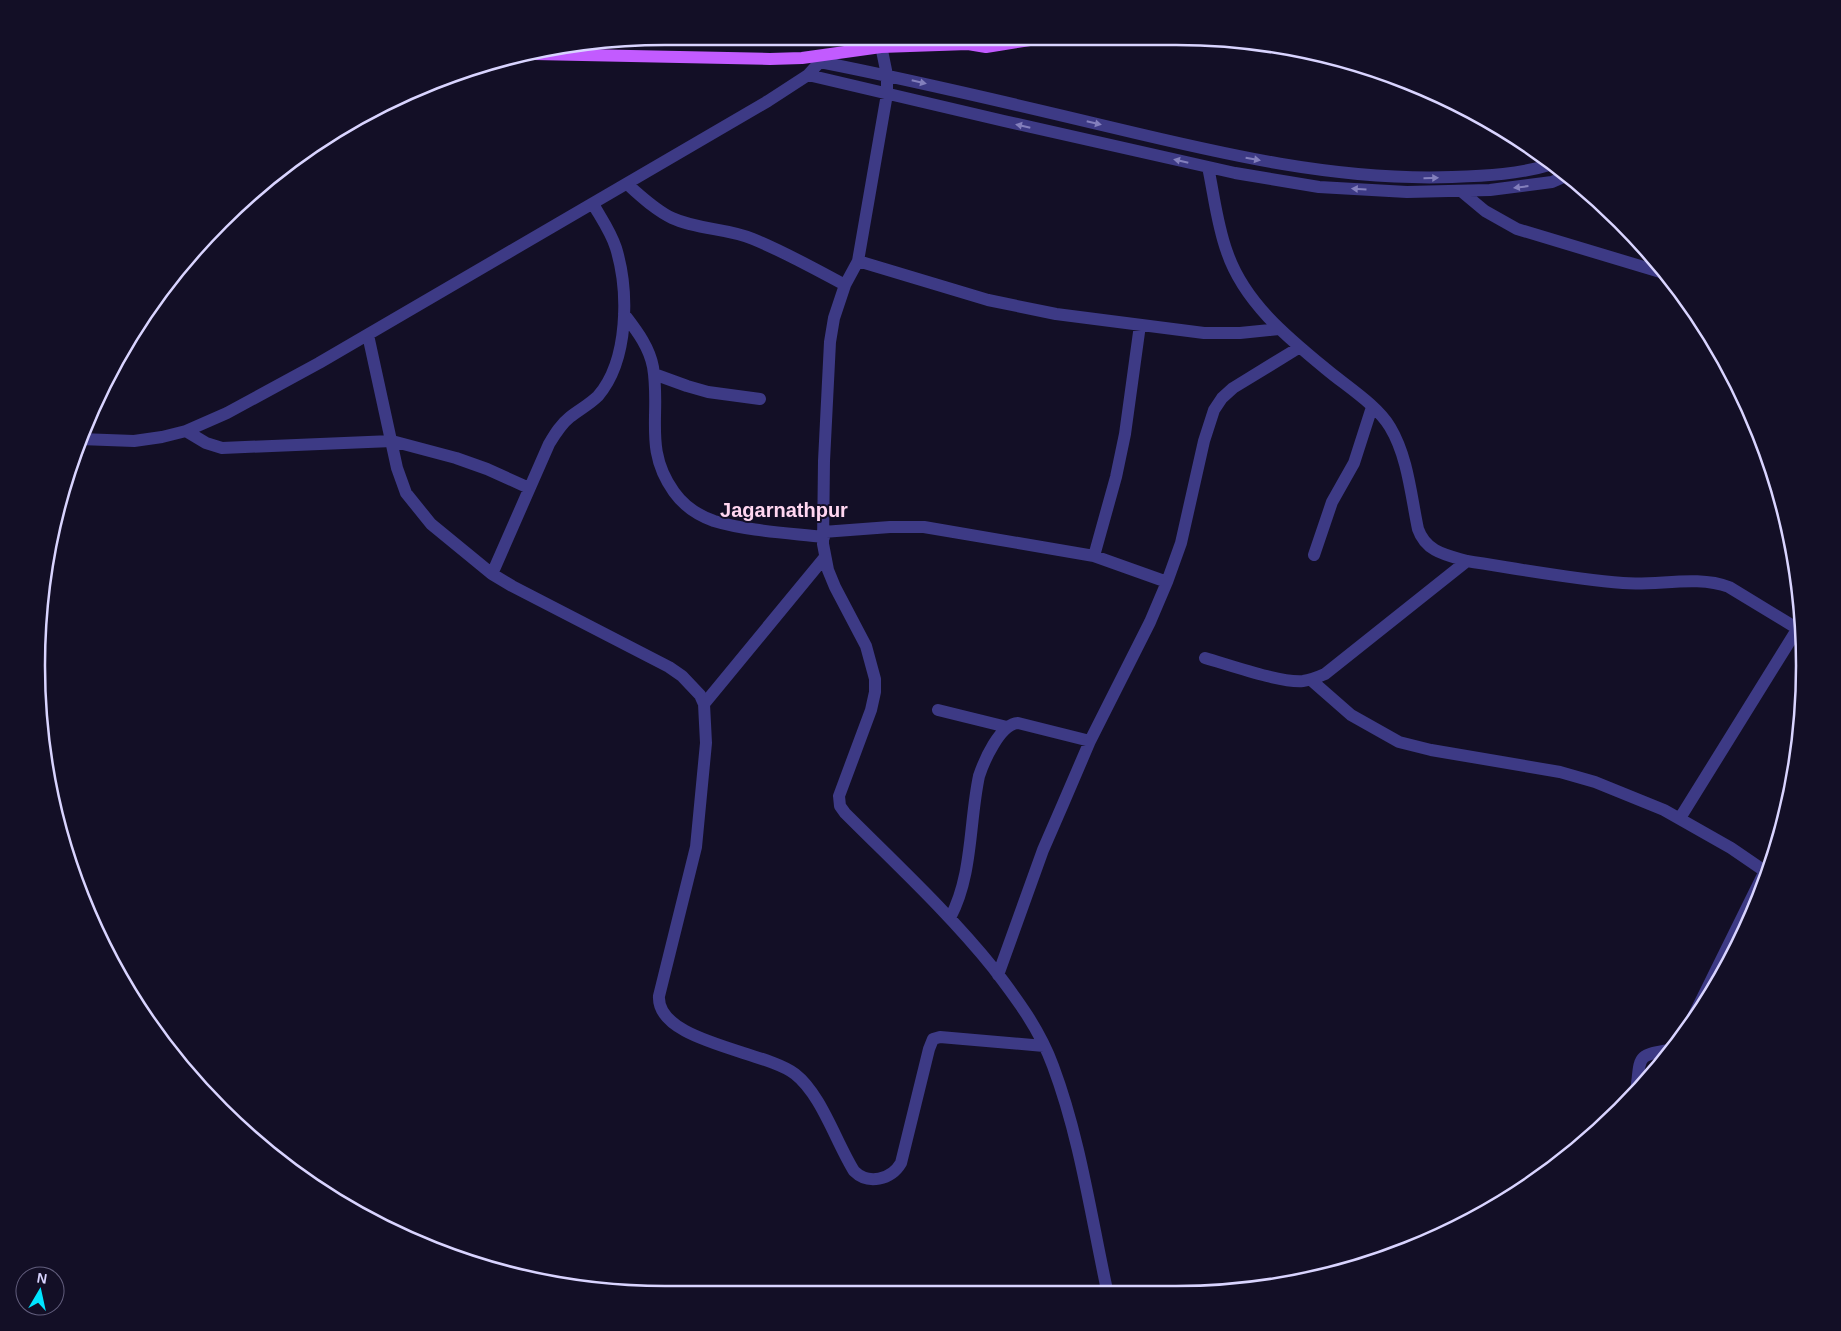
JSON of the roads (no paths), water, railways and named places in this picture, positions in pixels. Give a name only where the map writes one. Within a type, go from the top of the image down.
[{"type":"main road","points":[[576,52],[770,59],[823,58],[869,45]]},
{"type":"main road","points":[[974,45],[986,47],[999,45]]},
{"type":"street","points":[[881,45],[887,94],[858,261],[845,285],[834,318],[830,342],[824,461],[823,535],[825,557],[835,587],[866,646],[875,679],[875,692],[871,710],[864,733],[841,787],[839,801],[844,813],[950,918],[1016,996],[1044,1046],[1053,1065],[1073,1133],[1106,1286]]},
{"type":"street","points":[[88,439],[134,441],[162,437],[186,431],[227,413],[368,335],[768,102],[808,75],[823,58],[886,75],[1220,153],[1335,173],[1399,178],[1488,176],[1531,171],[1544,167]]},
{"type":"street","points":[[808,75],[1208,167],[1319,187],[1407,192],[1490,190],[1526,187],[1560,179]]},
{"type":"street","points":[[990,118],[994,100]]},
{"type":"street","points":[[1208,167],[1227,253],[1236,273],[1246,290],[1279,328],[1372,407],[1390,427],[1398,443],[1422,539],[1426,545],[1467,561],[1624,583],[1720,583],[1795,627]]},
{"type":"street","points":[[627,184],[658,210],[672,218],[752,238],[845,285]]},
{"type":"street","points":[[1461,191],[1485,211],[1517,229],[1653,270]]},
{"type":"street","points":[[492,574],[549,444],[562,424],[592,401],[605,385],[620,349],[624,314],[622,279],[616,247],[593,204]]},
{"type":"street","points":[[858,261],[1012,306],[1056,314],[1204,333],[1222,334],[1279,328]]},
{"type":"street","points":[[624,314],[649,353],[654,374],[656,449],[659,465],[664,478],[682,503],[697,513],[713,520],[734,525],[823,535],[890,527],[924,527],[1094,556],[1167,582]]},
{"type":"street","points":[[1094,556],[1116,477],[1125,434],[1140,325]]},
{"type":"street","points":[[368,335],[400,481],[415,506],[431,524],[492,574],[669,667],[691,685],[700,695],[704,704],[706,743],[696,847],[659,996],[660,1006],[669,1019],[701,1039],[770,1061],[786,1067],[795,1074],[813,1093],[854,1171],[858,1176],[870,1179],[888,1176],[897,1170],[901,1164],[929,1048],[933,1039],[940,1037],[1044,1046]]},
{"type":"street","points":[[998,975],[1043,850],[1090,741],[1150,622],[1167,582],[1181,543],[1204,441],[1214,410],[1222,398],[1233,388],[1300,347]]},
{"type":"street","points":[[654,374],[708,392],[760,399]]},
{"type":"street","points":[[1314,555],[1332,502],[1354,463],[1372,407]]},
{"type":"street","points":[[186,431],[206,443],[222,448],[392,442],[456,458],[487,469],[529,488]]},
{"type":"street","points":[[704,704],[825,557]]},
{"type":"street","points":[[1205,658],[1275,677],[1301,682],[1311,680],[1325,674],[1467,561]]},
{"type":"street","points":[[1680,818],[1795,637]]},
{"type":"street","points":[[1311,680],[1351,715],[1399,742],[1431,750],[1578,776],[1636,798],[1680,818],[1732,848],[1762,868]]},
{"type":"street","points":[[938,710],[1007,727],[1018,724],[1090,741]]},
{"type":"street","points":[[950,918],[964,886],[979,776],[990,751],[1007,727]]},
{"type":"street","points":[[1638,1079],[1643,1057],[1650,1053],[1661,1051]]},
{"type":"district","name":"Jagarnathpur","points":[[784,510]]}]
